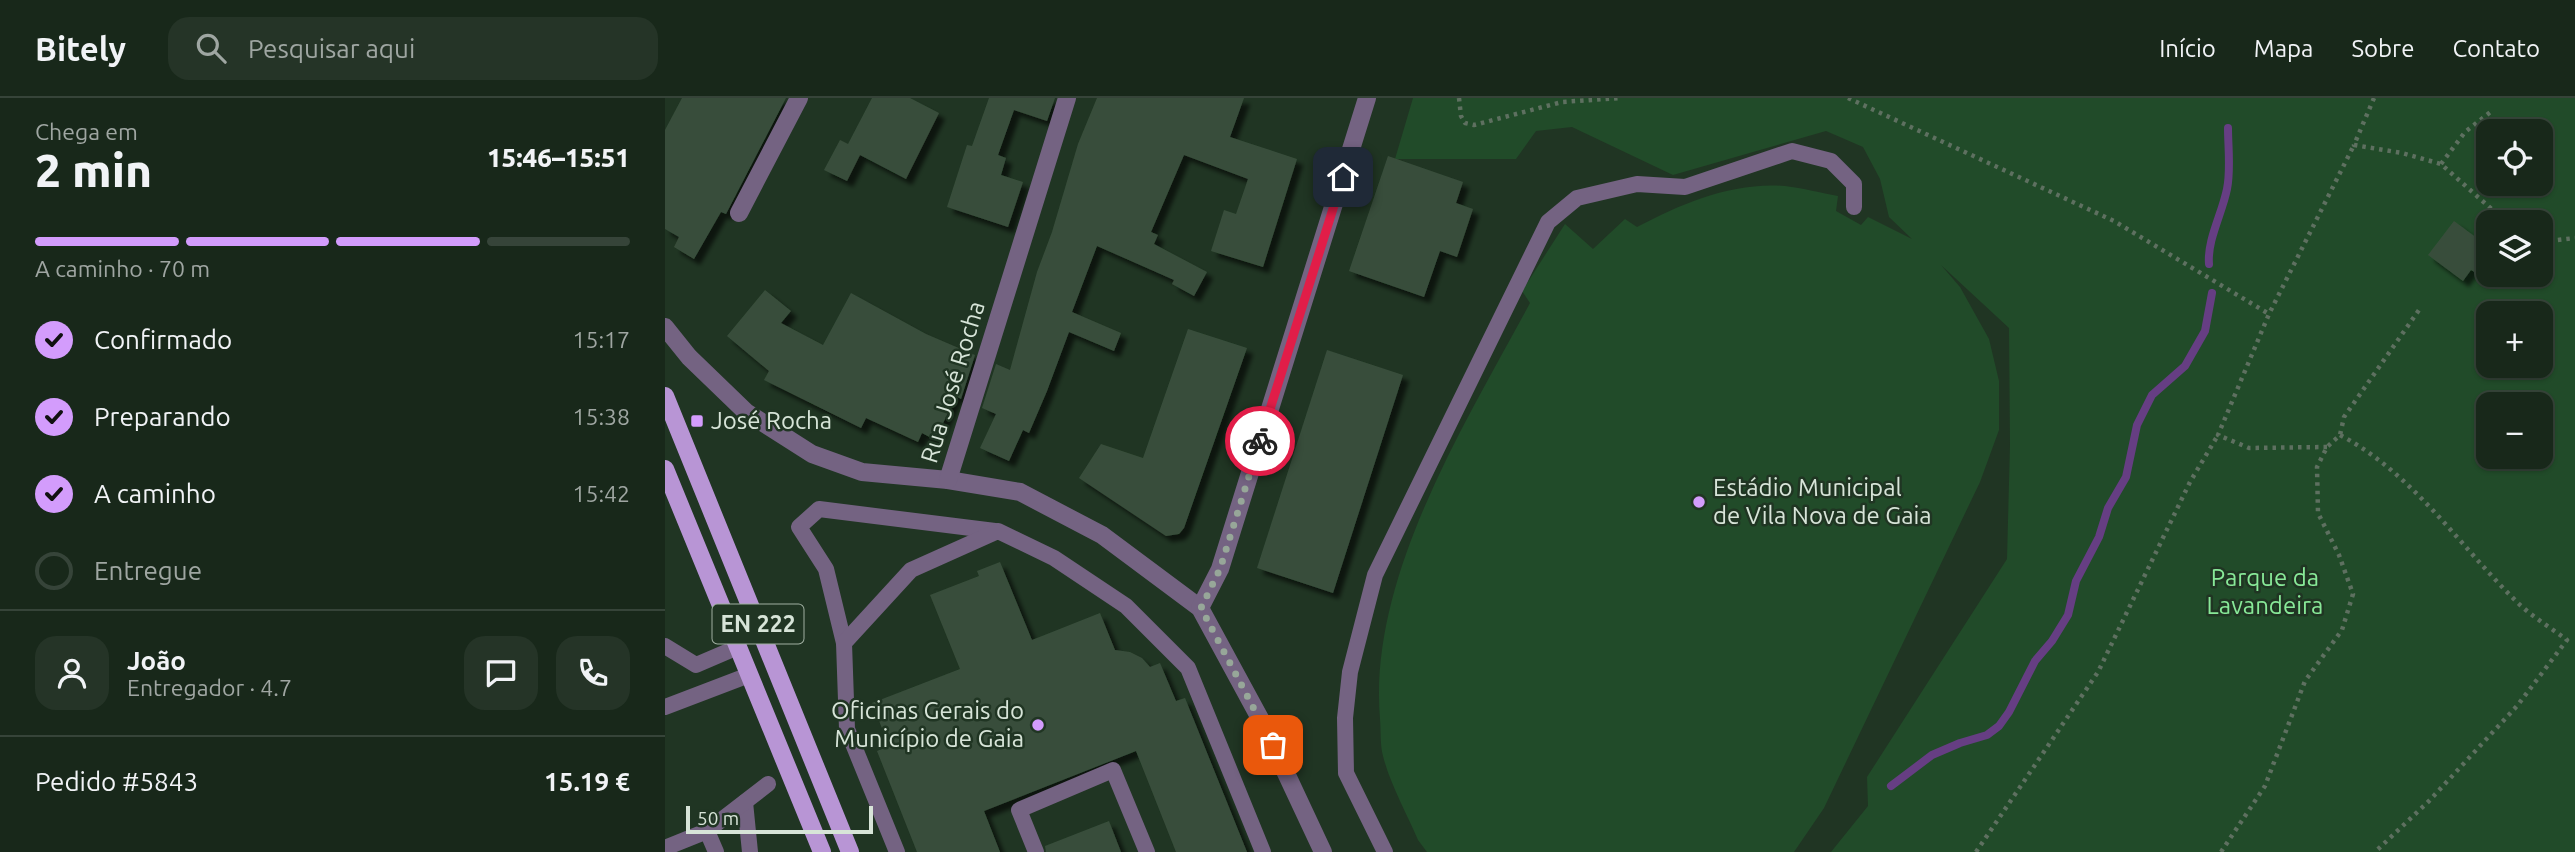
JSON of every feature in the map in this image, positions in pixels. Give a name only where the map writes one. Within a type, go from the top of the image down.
[{"type":"main road","name":"EN 222","points":[[665,396],[850,852]]},
{"type":"main road","name":"EN 222","points":[[665,469],[822,852]]},
{"type":"street","points":[[739,213],[799,98]]},
{"type":"street","name":"Rua José Rocha","points":[[665,327],[689,357],[746,412],[812,454],[862,472],[948,480],[1067,98]]},
{"type":"street","points":[[1201,608],[1220,569],[1367,98]]},
{"type":"street","points":[[948,480],[1020,492],[1102,535],[1201,608],[1263,723],[1323,852]]},
{"type":"lane","points":[[1385,852],[1346,772],[1345,718],[1350,672],[1375,575],[1548,222],[1577,198],[1637,184],[1685,187],[1792,151],[1831,162],[1854,184],[1854,207]]},
{"type":"lane","points":[[897,852],[847,729],[844,643],[826,569],[799,527],[819,509],[998,531],[1054,558],[1126,606],[1188,668],[1263,852]]},
{"type":"lane","points":[[844,643],[911,570],[998,531]]},
{"type":"lane","points":[[665,646],[696,664],[738,647]]},
{"type":"lane","points":[[665,707],[749,675]]},
{"type":"lane","points":[[1036,852],[1019,810],[1113,771],[1147,852]]},
{"type":"lane","points":[[665,848],[707,831],[768,784]]},
{"type":"lane","points":[[745,802],[750,852]]},
{"type":"lane","points":[[707,831],[716,852]]},
{"type":"path","points":[[1459,98],[1461,116],[1465,123],[1474,125],[1562,102],[1620,98]]},
{"type":"path","points":[[1848,98],[2114,221],[2269,314]]},
{"type":"path","points":[[1976,852],[2098,672],[2190,482],[2218,435],[2269,314],[2354,145],[2374,98]]},
{"type":"path","points":[[2441,164],[2465,132],[2493,110]]},
{"type":"path","points":[[2354,145],[2402,153],[2441,164],[2493,210]]},
{"type":"path","points":[[2553,241],[2575,239]]},
{"type":"path","points":[[2221,852],[2265,786],[2305,681],[2342,631],[2353,594],[2339,555],[2318,513],[2317,467],[2327,447],[2340,435],[2344,417],[2420,310]]},
{"type":"path","points":[[2218,435],[2249,448],[2327,447]]},
{"type":"path","points":[[2340,435],[2355,443],[2409,484],[2521,605],[2567,640],[2517,706],[2429,801],[2375,852]]},
{"type":"green space","name":"Parque da Lavandeira","points":[[1413,98],[2575,98],[2575,852],[1831,852],[1868,806],[1867,777],[2007,559],[2009,328],[1941,265],[1960,287],[1989,339],[1999,381],[1999,430],[1980,482],[1824,808],[1794,852],[1427,852],[1418,840],[1399,799],[1382,752],[1380,665],[1389,611],[1405,557],[1426,503],[1477,399],[1530,303],[1522,291],[1565,224],[1593,249],[1625,219],[1637,227],[1708,196],[1746,187],[1785,186],[1838,196],[1836,211],[1861,225],[1868,217],[1912,239],[1889,217],[1880,179],[1863,147],[1826,131],[1673,175],[1572,127],[1536,131],[1516,159],[1395,159]]},
{"type":"building","points":[[682,98],[786,98],[726,214],[721,212],[694,259],[674,247],[679,237],[665,229],[665,130]]},
{"type":"building","points":[[872,98],[910,98],[939,113],[906,179],[860,155],[847,181],[824,170],[840,140],[848,144]]},
{"type":"building","points":[[989,98],[1055,98],[1047,121],[1014,110],[998,155],[1006,158],[1001,175],[1023,182],[1008,227],[947,207],[967,145],[972,146]]},
{"type":"building","points":[[1097,98],[1244,98],[1230,137],[1297,159],[1263,267],[1211,251],[1224,210],[1236,214],[1248,179],[1184,155],[1151,232],[1158,235],[1154,244],[1207,272],[1194,296],[1172,284],[1174,280],[1097,246],[1072,312],[1121,333],[1114,351],[1069,332],[1029,433],[1023,430],[1009,461],[980,448],[996,414],[982,408],[996,364],[1010,370],[1037,272],[1078,144]]},
{"type":"building","points":[[1388,156],[1463,182],[1456,203],[1473,209],[1457,257],[1440,251],[1424,297],[1349,271]]},
{"type":"building","points":[[2454,221],[2476,237],[2476,273],[2471,270],[2463,281],[2428,255]]},
{"type":"building","points":[[765,290],[791,311],[781,323],[823,345],[851,293],[926,334],[975,355],[961,399],[956,396],[935,440],[922,433],[918,442],[866,418],[861,428],[764,380],[769,371],[727,336]]},
{"type":"building","points":[[1188,329],[1247,348],[1184,528],[1179,534],[1166,536],[1079,478],[1101,444],[1143,458]]},
{"type":"building","points":[[1327,350],[1403,375],[1333,593],[1257,568]]},
{"type":"building","name":"Oficinas Gerais do Município de Gaia","points":[[1000,562],[1032,640],[1100,613],[1115,650],[1130,652],[1142,658],[1150,667],[1160,663],[1176,701],[1185,698],[1247,852],[1176,852],[1136,751],[984,811],[1000,852],[917,852],[877,751],[889,746],[872,703],[960,669],[930,595],[979,576],[977,571]]},
{"type":"building","points":[[1109,821],[1121,852],[1046,852],[1045,846]]},
{"type":"waterway","points":[[2209,264],[2210,246],[2228,182],[2228,128]]},
{"type":"waterway","points":[[1891,786],[1932,755],[1987,735],[1999,726],[2009,712],[2035,661],[2052,641],[2068,615],[2076,581],[2099,537],[2108,508],[2126,477],[2137,425],[2152,395],[2185,366],[2205,331],[2212,293]]},
{"type":"way so far","points":[[1260,441],[1220,569],[1201,608],[1273,745]]},
{"type":"place","name":"José Rocha","points":[[697,421]]},
{"type":"place","name":"Estádio Municipal de Vila Nova de Gaia","points":[[1699,502]]},
{"type":"place","name":"Oficinas Gerais do Município de Gaia","points":[[1038,725]]},
{"type":"route","points":[[1260,441],[1343,177]]}]
